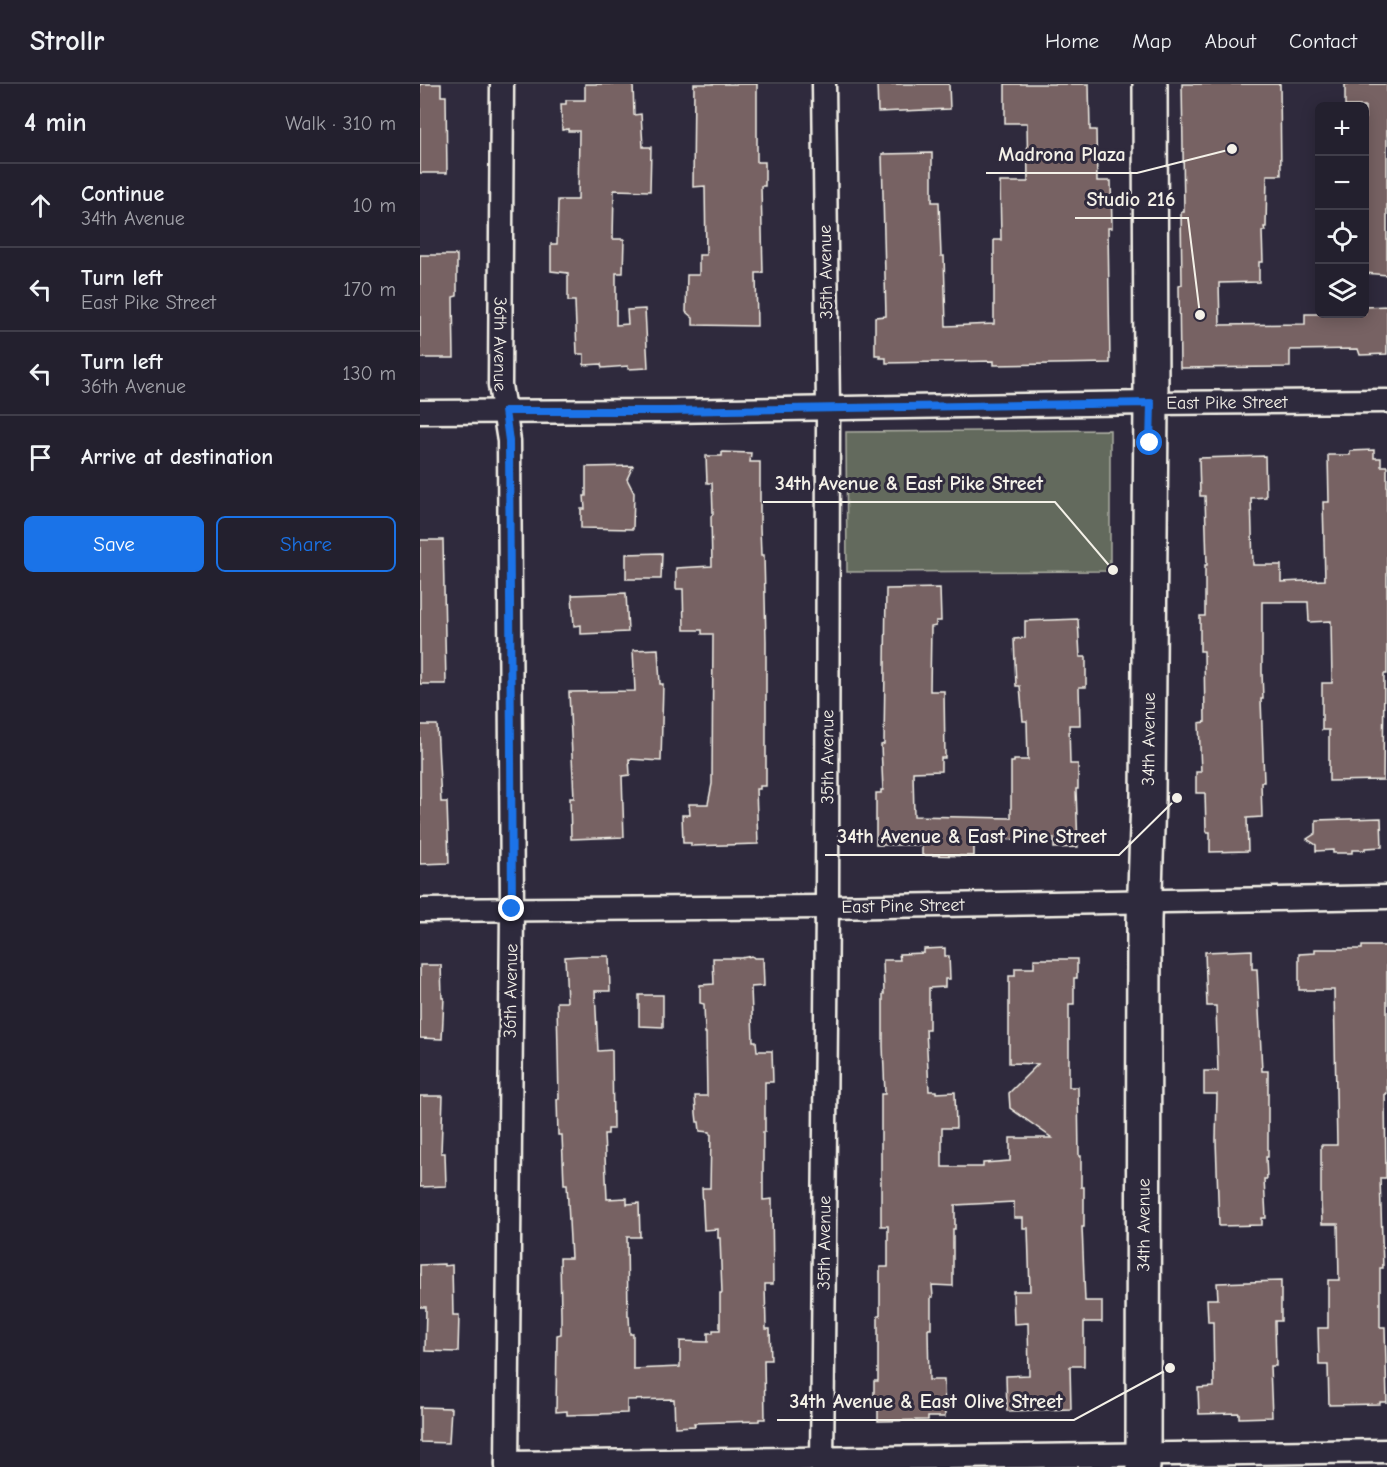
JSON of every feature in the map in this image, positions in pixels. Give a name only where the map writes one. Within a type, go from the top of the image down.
[{"type":"street","name":"36th Avenue","points":[[502,84],[501,385],[509,441],[512,909],[507,1465]]},
{"type":"street","name":"35th Avenue","points":[[823,1463],[828,408],[824,84]]},
{"type":"street","name":"34th Avenue","points":[[1143,1461],[1145,901],[1151,403],[1150,84]]},
{"type":"street","name":"East Pike Street","points":[[420,412],[669,411],[1387,401]]},
{"type":"street","name":"East Pine Street","points":[[420,910],[827,907],[1387,897]]},
{"type":"street","points":[[507,1465],[1143,1461],[1387,1451]]},
{"type":"green space","points":[[1110,430],[1110,571],[847,572],[846,432]]},
{"type":"building","points":[[420,84],[441,84],[441,96],[446,96],[447,173],[420,173]]},
{"type":"building","points":[[585,84],[633,84],[634,115],[641,114],[643,147],[651,147],[650,191],[614,190],[613,239],[624,239],[623,273],[616,273],[616,325],[628,324],[627,310],[645,309],[648,368],[628,369],[628,366],[602,368],[601,364],[584,365],[584,354],[577,354],[575,301],[568,301],[568,273],[551,271],[551,244],[557,244],[558,200],[578,200],[579,131],[562,130],[561,104],[566,104],[566,100],[585,100]]},
{"type":"building","points":[[694,84],[757,84],[757,162],[765,162],[765,186],[761,186],[763,273],[756,273],[757,326],[693,325],[693,318],[686,312],[687,275],[699,275],[699,255],[706,255],[705,186],[693,187]]},
{"type":"building","points":[[877,84],[949,84],[950,109],[878,112]]},
{"type":"building","points":[[1005,84],[1089,84],[1090,130],[1096,130],[1097,181],[1111,181],[1112,228],[1108,228],[1110,363],[994,365],[994,361],[886,363],[886,358],[875,355],[875,317],[886,316],[882,154],[932,153],[932,202],[939,202],[941,256],[944,256],[946,326],[994,324],[994,240],[1001,240],[1000,182],[1028,182],[1027,123],[1005,123]]},
{"type":"building","points":[[1182,84],[1280,84],[1281,175],[1267,175],[1266,227],[1264,227],[1265,231],[1262,231],[1263,262],[1259,262],[1259,282],[1219,283],[1220,325],[1305,324],[1305,314],[1315,314],[1315,318],[1369,318],[1369,307],[1387,306],[1387,354],[1360,355],[1358,349],[1290,350],[1290,367],[1180,368],[1179,286],[1182,285],[1181,212],[1184,212]]},
{"type":"building","points":[[1345,84],[1387,84],[1387,275],[1369,273],[1369,102],[1345,102]]},
{"type":"building","points":[[420,255],[457,255],[457,296],[453,297],[454,358],[420,358]]},
{"type":"building","points":[[1374,450],[1374,458],[1381,458],[1381,466],[1387,466],[1387,674],[1384,674],[1383,780],[1329,781],[1329,730],[1322,730],[1322,683],[1332,683],[1331,621],[1309,622],[1308,602],[1262,602],[1263,699],[1261,699],[1264,782],[1261,782],[1262,817],[1247,818],[1248,851],[1210,852],[1210,832],[1206,829],[1205,793],[1196,793],[1196,772],[1201,772],[1199,723],[1205,722],[1204,651],[1200,651],[1200,616],[1205,616],[1205,565],[1207,565],[1205,496],[1200,496],[1199,458],[1265,456],[1266,497],[1251,498],[1253,565],[1281,565],[1281,582],[1325,580],[1323,502],[1329,502],[1328,455],[1350,455],[1350,451]]},
{"type":"building","points":[[722,452],[751,453],[750,462],[760,462],[760,527],[761,555],[764,555],[766,641],[766,786],[756,789],[758,844],[691,846],[691,843],[683,843],[682,815],[690,815],[689,804],[708,804],[712,784],[713,634],[702,634],[702,630],[684,630],[683,589],[676,589],[676,568],[712,566],[712,483],[707,483],[706,456],[722,456]]},
{"type":"building","points":[[633,466],[627,479],[634,493],[633,529],[581,528],[581,509],[585,509],[586,467]]},
{"type":"building","points":[[420,540],[443,540],[446,684],[420,684]]},
{"type":"building","points":[[662,553],[661,579],[626,579],[626,554]]},
{"type":"building","points":[[940,588],[941,621],[936,621],[936,626],[931,627],[930,691],[944,691],[945,758],[941,758],[941,771],[913,772],[914,816],[1011,818],[1011,762],[1028,760],[1027,721],[1023,721],[1020,686],[1016,686],[1014,639],[1025,638],[1025,621],[1078,619],[1080,657],[1086,657],[1086,687],[1079,687],[1080,725],[1069,725],[1070,764],[1078,764],[1078,789],[1076,789],[1078,847],[1054,848],[1054,838],[974,841],[974,856],[922,855],[922,845],[876,845],[876,793],[881,793],[883,790],[881,745],[884,744],[886,589]]},
{"type":"building","points":[[626,593],[628,632],[581,634],[581,625],[574,626],[572,595]]},
{"type":"building","points":[[658,649],[660,684],[663,684],[661,761],[629,759],[630,775],[622,776],[624,837],[571,839],[570,798],[574,798],[569,692],[635,691],[633,650]]},
{"type":"building","points":[[420,725],[437,725],[441,802],[447,802],[449,863],[420,864]]},
{"type":"building","points":[[1381,818],[1382,847],[1352,850],[1352,853],[1333,853],[1333,850],[1316,851],[1316,845],[1307,839],[1316,833],[1316,820]]},
{"type":"building","points":[[1362,946],[1387,946],[1386,1178],[1380,1178],[1383,1268],[1380,1268],[1380,1327],[1385,1327],[1387,1402],[1329,1405],[1328,1365],[1319,1365],[1318,1328],[1328,1328],[1328,1280],[1339,1280],[1338,1224],[1322,1224],[1321,1200],[1321,1145],[1337,1145],[1334,990],[1299,990],[1299,954],[1315,953],[1315,949],[1362,949]]},
{"type":"building","points":[[945,948],[945,956],[949,956],[950,979],[945,979],[945,987],[929,988],[929,1029],[926,1029],[929,1091],[955,1092],[956,1128],[942,1128],[942,1167],[983,1167],[983,1163],[1010,1161],[1010,1138],[1052,1138],[1010,1108],[1009,1093],[1038,1064],[1009,1063],[1009,976],[1015,976],[1015,968],[1034,968],[1034,959],[1077,959],[1074,1004],[1069,1004],[1069,1087],[1078,1087],[1079,1156],[1081,1156],[1081,1187],[1084,1187],[1084,1227],[1082,1227],[1085,1301],[1102,1301],[1102,1322],[1084,1322],[1084,1366],[1070,1366],[1071,1409],[1007,1411],[1006,1376],[1029,1375],[1028,1323],[1014,1324],[1013,1291],[1030,1291],[1028,1228],[1023,1228],[1023,1218],[1014,1218],[1014,1202],[955,1205],[953,1286],[932,1285],[931,1329],[928,1329],[929,1380],[944,1380],[945,1417],[928,1417],[928,1420],[878,1421],[878,1410],[874,1406],[874,1381],[878,1381],[880,1267],[888,1267],[888,1226],[881,1226],[881,1094],[885,1094],[883,960],[900,960],[899,954],[924,953],[924,949]]},
{"type":"building","points":[[1252,950],[1252,969],[1257,969],[1262,1071],[1268,1071],[1268,1157],[1266,1157],[1267,1179],[1264,1179],[1266,1218],[1262,1218],[1262,1225],[1219,1226],[1217,1094],[1204,1094],[1204,1071],[1218,1071],[1216,1006],[1207,1006],[1205,952]]},
{"type":"building","points":[[609,956],[610,991],[595,991],[598,1051],[612,1050],[613,1129],[608,1129],[608,1134],[604,1134],[607,1199],[627,1198],[627,1204],[639,1203],[640,1237],[627,1237],[628,1316],[630,1334],[633,1334],[633,1369],[680,1367],[680,1341],[708,1342],[708,1333],[720,1330],[720,1293],[722,1293],[720,1238],[718,1238],[718,1229],[704,1230],[702,1188],[710,1188],[711,1134],[700,1131],[695,1096],[707,1096],[706,1033],[704,1004],[700,1003],[700,985],[714,984],[713,958],[752,956],[763,958],[764,986],[751,987],[753,1041],[756,1041],[757,1051],[772,1051],[773,1082],[765,1082],[765,1132],[763,1132],[763,1200],[772,1199],[773,1284],[765,1284],[766,1329],[770,1329],[771,1360],[764,1360],[765,1419],[694,1423],[695,1426],[675,1427],[674,1399],[627,1400],[627,1413],[567,1415],[567,1411],[556,1412],[557,1335],[561,1334],[560,1258],[571,1258],[562,1135],[558,1135],[557,1002],[567,1002],[565,957]]},
{"type":"building","points":[[420,965],[441,965],[442,998],[444,998],[442,1039],[420,1038]]},
{"type":"building","points":[[639,995],[663,995],[663,1027],[639,1026]]},
{"type":"building","points":[[420,1096],[443,1096],[441,1153],[445,1153],[446,1186],[420,1187]]},
{"type":"building","points":[[444,1264],[444,1266],[452,1265],[453,1315],[459,1315],[458,1352],[425,1351],[426,1307],[420,1307],[420,1265]]},
{"type":"building","points":[[1281,1281],[1281,1321],[1275,1321],[1276,1366],[1270,1366],[1272,1417],[1239,1418],[1239,1413],[1199,1414],[1198,1388],[1214,1387],[1213,1322],[1208,1322],[1207,1299],[1218,1299],[1217,1283]]},
{"type":"building","points":[[420,1407],[451,1408],[449,1443],[420,1442]]},
{"type":"place","name":"Madrona Plaza","points":[[1232,149]]},
{"type":"place","name":"Studio 216","points":[[1200,315]]},
{"type":"place","name":"34th Avenue & East Pike Street","points":[[1113,570]]},
{"type":"place","name":"34th Avenue & East Pine Street","points":[[1177,798]]},
{"type":"place","name":"34th Avenue & East Olive Street","points":[[1170,1368]]},
{"type":"route","points":[[512,909],[509,441],[505,411],[669,411],[1151,403],[1150,443]]}]
